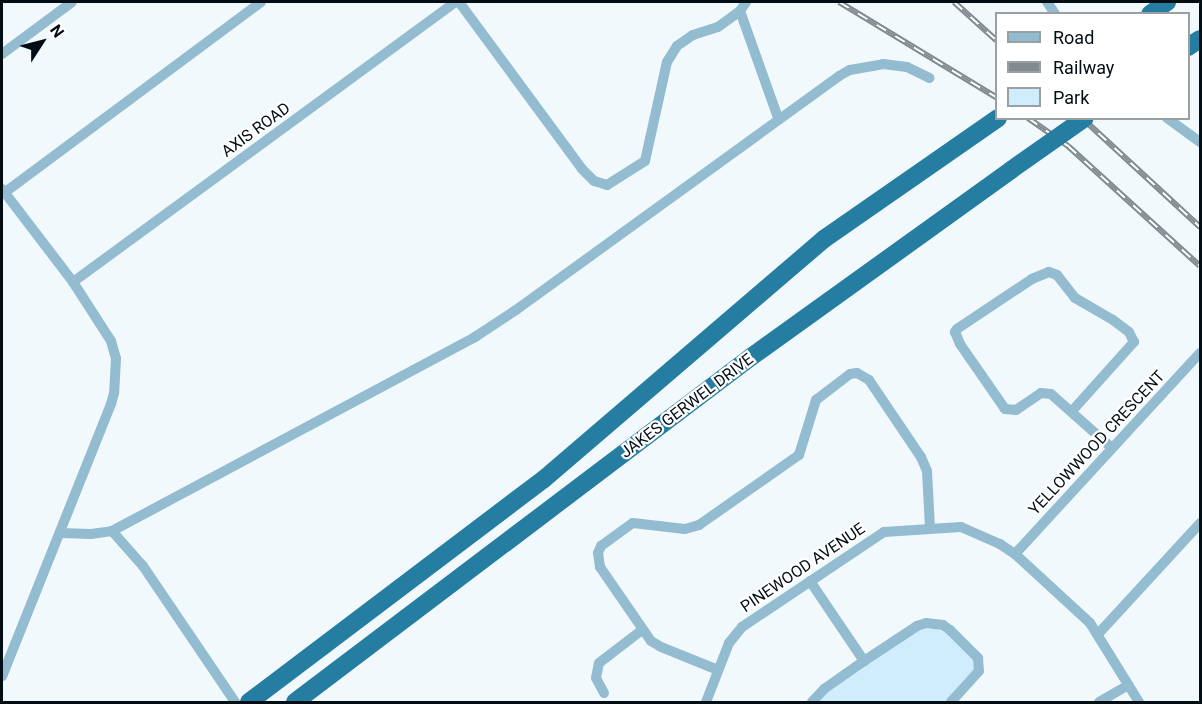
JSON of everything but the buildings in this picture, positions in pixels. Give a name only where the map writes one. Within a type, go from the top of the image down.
[{"type":"highway","points":[[1153,12],[1167,2]]},
{"type":"highway","name":"JAKES GERWEL DRIVE","points":[[239,701],[544,478],[818,244],[995,120]]},
{"type":"highway","name":"JAKES GERWEL DRIVE","points":[[295,702],[751,357],[1082,120]]},
{"type":"street","points":[[2,54],[72,2]]},
{"type":"street","points":[[2,676],[111,404],[116,377],[116,358],[111,341],[73,282],[3,191],[261,2]]},
{"type":"street","points":[[458,2],[582,169],[594,181],[607,185],[645,161],[668,62],[677,46],[693,35],[718,27],[740,12],[746,2]]},
{"type":"street","name":"AXIS ROAD","points":[[73,282],[458,2]]},
{"type":"street","points":[[740,12],[778,118]]},
{"type":"street","points":[[61,533],[91,534],[112,531],[431,362],[496,324],[829,81],[857,68],[884,64],[898,65],[930,78]]},
{"type":"street","points":[[1170,120],[1200,142]]},
{"type":"street","name":"YELLOWWOOD CRESCENT","points":[[1072,411],[1134,342],[1129,332],[1113,320],[1075,298],[1057,274],[1049,272],[1032,279],[957,329],[955,332],[960,344],[1005,409],[1016,410],[1034,396],[1046,392],[1072,411],[1112,448]]},
{"type":"street","name":"YELLOWWOOD CRESCENT","points":[[1015,554],[1200,353]]},
{"type":"street","points":[[718,670],[661,647],[642,630],[600,567],[598,553],[605,542],[633,523],[685,529],[699,525],[799,454],[816,400],[850,374],[857,373],[869,380],[921,457],[927,471],[930,528]]},
{"type":"street","points":[[1099,633],[1200,526]]},
{"type":"street","name":"PINEWOOD AVENUE","points":[[706,702],[718,670],[739,630],[884,532],[930,528],[971,530],[1015,554],[1099,633],[1139,702]]},
{"type":"street","points":[[112,531],[143,566],[239,701]]},
{"type":"street","points":[[810,581],[864,661]]},
{"type":"street","points":[[812,702],[824,689],[864,661],[917,626],[926,623],[942,625],[975,652],[980,663],[977,674],[951,702]]},
{"type":"street","points":[[604,693],[596,678],[599,663],[642,630]]},
{"type":"street","points":[[1099,702],[1129,685]]},
{"type":"green space","points":[[925,629],[937,629],[948,634],[973,657],[976,664],[973,671],[945,702],[817,702],[826,693],[914,633]]},
{"type":"railway","points":[[839,2],[995,96]]},
{"type":"railway","points":[[954,2],[995,39]]},
{"type":"railway","points":[[1031,120],[1068,146],[1200,266]]},
{"type":"railway","points":[[1084,120],[1200,227]]}]
